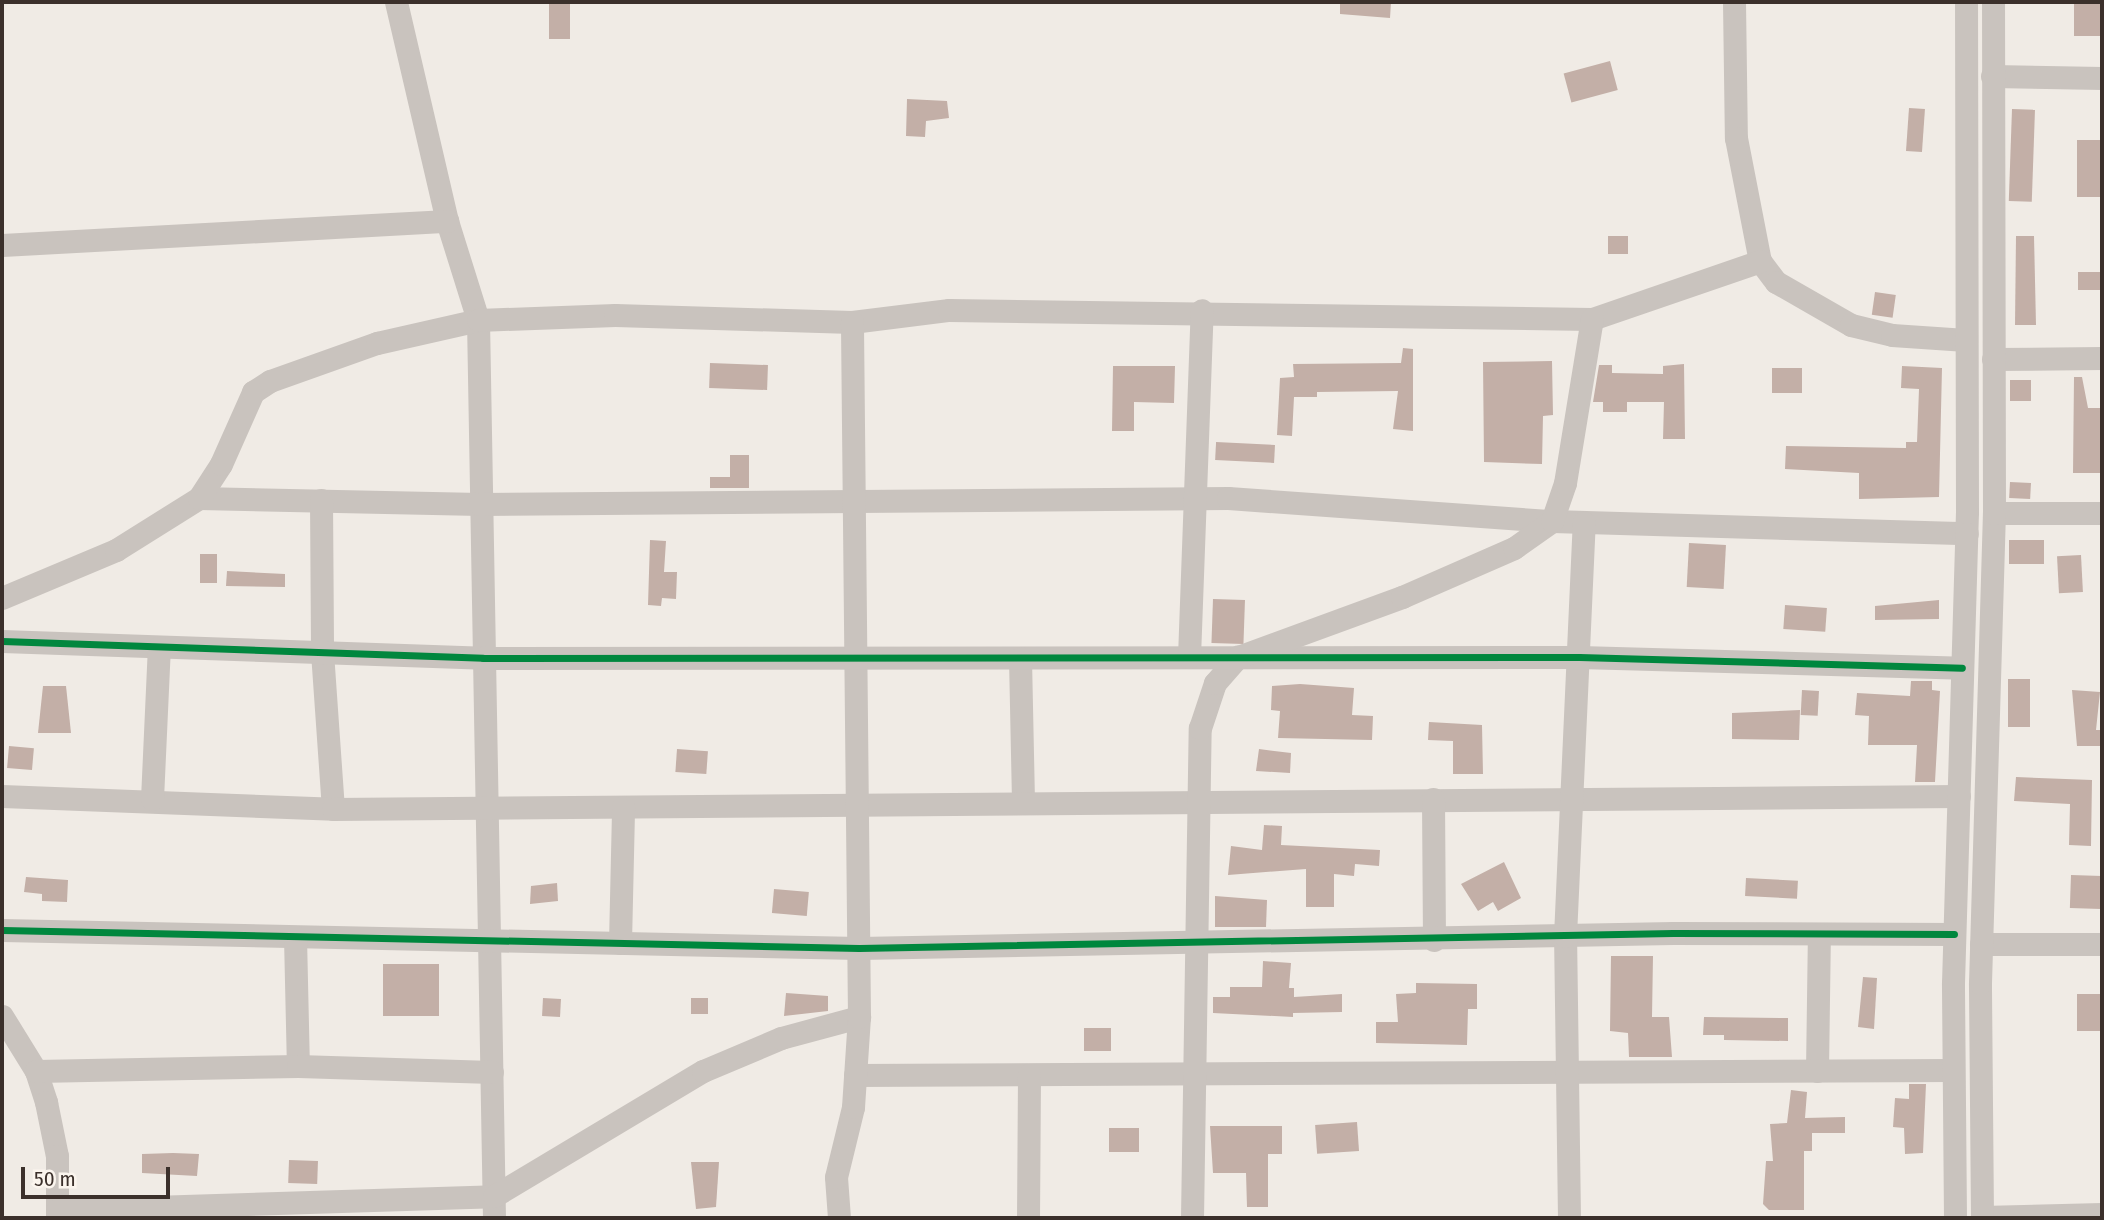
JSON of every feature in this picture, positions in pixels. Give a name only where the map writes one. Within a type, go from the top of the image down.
[{"type":"street","points":[[396,2],[447,220],[478,320],[483,658],[489,806],[494,1207]]},
{"type":"street","points":[[1734,2],[1736,138],[1760,261],[1776,282],[1851,325],[1892,335],[1966,340]]},
{"type":"street","points":[[1955,1218],[1954,934],[1967,533],[1966,2]]},
{"type":"street","points":[[1993,2],[1994,513],[1981,944],[1982,1217],[2102,1214]]},
{"type":"street","points":[[1992,76],[2102,78]]},
{"type":"street","points":[[2,245],[447,220]]},
{"type":"street","points":[[2,598],[116,550],[200,498],[221,464],[253,392],[329,358],[478,320],[615,315],[852,322],[949,310],[1202,310],[1592,319],[1760,261]]},
{"type":"street","points":[[1189,657],[1202,310]]},
{"type":"street","points":[[1192,1218],[1200,728],[1215,683],[1238,657],[1402,597],[1514,548],[1552,520],[1565,483],[1592,319]]},
{"type":"street","points":[[839,1218],[836,1177],[855,1075],[859,1017],[852,322]]},
{"type":"street","points":[[1993,359],[2102,358]]},
{"type":"street","points":[[200,498],[480,503],[1196,498],[1584,522],[1967,533]]},
{"type":"street","points":[[321,500],[322,652],[333,809]]},
{"type":"street","points":[[1994,513],[2102,513]]},
{"type":"street","points":[[1569,1218],[1564,1073],[1565,936],[1574,799],[1584,522]]},
{"type":"street","points":[[2,641],[483,658],[1579,657],[1962,668]]},
{"type":"street","points":[[152,799],[159,647]]},
{"type":"street","points":[[1020,658],[1023,801]]},
{"type":"street","points":[[2,796],[152,799],[333,809],[857,802],[1959,796]]},
{"type":"street","points":[[1433,800],[1434,940]]},
{"type":"street","points":[[620,943],[624,807]]},
{"type":"street","points":[[2,930],[859,947],[1196,946],[1565,936],[1954,934]]},
{"type":"street","points":[[1816,1071],[1819,934]]},
{"type":"street","points":[[295,937],[299,1066]]},
{"type":"street","points":[[1981,944],[2102,944]]},
{"type":"street","points":[[2,1016],[36,1071],[57,1156],[57,1214],[494,1207],[703,1071],[781,1038],[859,1017]]},
{"type":"street","points":[[36,1071],[299,1066],[492,1072]]},
{"type":"street","points":[[855,1075],[1194,1077],[1953,1070]]},
{"type":"street","points":[[1028,1218],[1029,1075]]},
{"type":"building","points":[[549,2],[570,2],[570,39],[549,39]]},
{"type":"building","points":[[1340,2],[1391,2],[1390,18],[1340,14]]},
{"type":"building","points":[[2074,2],[2102,2],[2102,36],[2074,36]]},
{"type":"building","points":[[1610,61],[1618,90],[1571,102],[1564,73]]},
{"type":"building","points":[[907,99],[947,101],[949,118],[926,121],[925,137],[906,136]]},
{"type":"building","points":[[1909,108],[1925,109],[1922,152],[1906,151]]},
{"type":"building","points":[[2012,109],[2035,110],[2032,202],[2009,201]]},
{"type":"building","points":[[2077,140],[2102,140],[2102,197],[2077,197]]},
{"type":"building","points":[[1608,236],[1628,236],[1628,254],[1608,254]]},
{"type":"building","points":[[2016,236],[2034,236],[2036,325],[2015,325]]},
{"type":"building","points":[[2078,272],[2101,272],[2101,290],[2078,290]]},
{"type":"building","points":[[1875,292],[1896,295],[1893,318],[1872,315]]},
{"type":"building","points":[[1403,348],[1413,349],[1413,431],[1393,429],[1398,391],[1317,392],[1317,397],[1294,397],[1292,436],[1277,435],[1280,378],[1294,377],[1293,364],[1401,363]]},
{"type":"building","points":[[1552,361],[1553,415],[1543,416],[1542,464],[1484,462],[1483,362]]},
{"type":"building","points":[[710,363],[768,365],[767,390],[709,388]]},
{"type":"building","points":[[1684,364],[1685,439],[1663,439],[1664,402],[1627,402],[1627,412],[1603,412],[1603,402],[1593,402],[1599,365],[1612,365],[1612,373],[1663,374],[1663,366]]},
{"type":"building","points":[[1113,366],[1175,366],[1174,403],[1134,402],[1134,431],[1112,431]]},
{"type":"building","points":[[1902,366],[1942,368],[1939,497],[1859,499],[1859,473],[1785,469],[1786,446],[1906,448],[1906,442],[1917,442],[1919,389],[1901,388]]},
{"type":"building","points":[[1772,368],[1802,368],[1802,393],[1772,393]]},
{"type":"building","points":[[2074,377],[2082,377],[2088,408],[2102,408],[2102,473],[2073,473]]},
{"type":"building","points":[[2010,380],[2031,380],[2031,401],[2010,401]]},
{"type":"building","points":[[1216,442],[1275,445],[1274,463],[1215,460]]},
{"type":"building","points":[[730,455],[749,455],[749,488],[710,488],[710,477],[730,477]]},
{"type":"building","points":[[2010,482],[2031,483],[2030,499],[2009,498]]},
{"type":"building","points":[[650,540],[666,541],[664,572],[677,572],[676,599],[662,598],[661,606],[648,605]]},
{"type":"building","points":[[2009,540],[2044,540],[2044,564],[2009,564]]},
{"type":"building","points":[[1689,543],[1726,545],[1724,589],[1687,587]]},
{"type":"building","points":[[200,554],[217,554],[217,583],[200,583]]},
{"type":"building","points":[[2081,555],[2083,592],[2059,593],[2057,556]]},
{"type":"building","points":[[227,571],[285,574],[285,587],[226,586]]},
{"type":"building","points":[[1213,599],[1245,600],[1243,644],[1211,643]]},
{"type":"building","points":[[1939,600],[1939,619],[1875,620],[1875,606]]},
{"type":"building","points":[[1785,605],[1827,608],[1825,632],[1783,629]]},
{"type":"building","points":[[2008,679],[2030,679],[2030,727],[2008,727]]},
{"type":"building","points":[[1911,681],[1932,681],[1932,690],[1940,691],[1935,782],[1915,782],[1917,745],[1868,745],[1869,716],[1855,715],[1857,693],[1910,696]]},
{"type":"building","points":[[1300,684],[1354,688],[1352,715],[1373,716],[1372,740],[1278,738],[1280,711],[1271,710],[1272,686]]},
{"type":"building","points":[[43,686],[66,686],[71,733],[38,733]]},
{"type":"building","points":[[1802,690],[1819,691],[1818,716],[1801,715]]},
{"type":"building","points":[[2072,690],[2100,692],[2096,730],[2102,730],[2102,746],[2077,746]]},
{"type":"building","points":[[1800,710],[1799,740],[1732,739],[1732,713]]},
{"type":"building","points":[[1429,722],[1482,725],[1483,774],[1453,774],[1453,741],[1428,740]]},
{"type":"building","points":[[9,746],[34,748],[32,770],[7,768]]},
{"type":"building","points":[[677,749],[708,751],[706,774],[675,772]]},
{"type":"building","points":[[1259,749],[1291,753],[1290,773],[1256,771]]},
{"type":"building","points":[[2016,777],[2092,780],[2091,846],[2069,845],[2070,804],[2014,801]]},
{"type":"building","points":[[1264,825],[1282,826],[1281,845],[1380,850],[1379,866],[1355,864],[1354,876],[1334,874],[1334,907],[1306,907],[1306,869],[1228,875],[1231,846],[1262,850]]},
{"type":"building","points":[[1504,862],[1521,898],[1498,911],[1493,902],[1478,911],[1461,884]]},
{"type":"building","points":[[2071,875],[2102,876],[2101,909],[2070,908]]},
{"type":"building","points":[[26,877],[68,880],[67,902],[42,901],[42,894],[24,892]]},
{"type":"building","points":[[1746,878],[1798,881],[1797,899],[1745,896]]},
{"type":"building","points":[[557,883],[558,901],[530,904],[531,886]]},
{"type":"building","points":[[774,889],[809,892],[807,916],[772,913]]},
{"type":"building","points":[[1215,896],[1267,900],[1266,927],[1215,927]]},
{"type":"building","points":[[1611,956],[1653,956],[1652,1017],[1669,1017],[1672,1057],[1629,1057],[1628,1033],[1610,1031]]},
{"type":"building","points":[[1263,961],[1291,963],[1289,988],[1294,988],[1294,997],[1342,994],[1342,1012],[1293,1013],[1293,1017],[1213,1013],[1213,997],[1230,997],[1230,987],[1262,987]]},
{"type":"building","points":[[383,964],[439,964],[439,1016],[383,1016]]},
{"type":"building","points":[[1863,977],[1877,978],[1874,1029],[1858,1027]]},
{"type":"building","points":[[1416,983],[1477,984],[1477,1009],[1468,1009],[1467,1045],[1376,1043],[1376,1022],[1398,1022],[1396,994],[1416,993]]},
{"type":"building","points":[[786,993],[828,996],[828,1011],[784,1016]]},
{"type":"building","points":[[2077,994],[2101,994],[2101,1031],[2077,1031]]},
{"type":"building","points":[[543,998],[561,999],[560,1017],[542,1016]]},
{"type":"building","points":[[691,998],[708,998],[708,1014],[691,1014]]},
{"type":"building","points":[[1704,1017],[1788,1018],[1788,1041],[1724,1040],[1724,1035],[1703,1035]]},
{"type":"building","points":[[1084,1028],[1111,1028],[1111,1051],[1084,1051]]},
{"type":"building","points":[[1909,1084],[1926,1084],[1923,1153],[1905,1154],[1904,1128],[1893,1127],[1895,1098],[1909,1099]]},
{"type":"building","points":[[1791,1090],[1807,1092],[1805,1118],[1845,1117],[1845,1133],[1812,1133],[1812,1151],[1804,1151],[1804,1210],[1769,1210],[1763,1204],[1766,1161],[1773,1161],[1770,1124],[1787,1123]]},
{"type":"building","points":[[1357,1122],[1359,1151],[1317,1154],[1315,1125]]},
{"type":"building","points":[[1210,1126],[1282,1126],[1282,1154],[1268,1154],[1268,1207],[1247,1207],[1246,1173],[1213,1173]]},
{"type":"building","points":[[1109,1128],[1139,1128],[1139,1152],[1109,1152]]},
{"type":"building","points":[[142,1154],[199,1154],[197,1176],[142,1173]]},
{"type":"building","points":[[289,1160],[318,1161],[317,1184],[288,1183]]},
{"type":"building","points":[[691,1162],[719,1162],[716,1207],[696,1209]]},
{"type":"cycle path","points":[[2,641],[483,658],[1579,657],[1962,668]]},
{"type":"cycle path","points":[[2,930],[859,948],[1673,933],[1954,934]]}]
